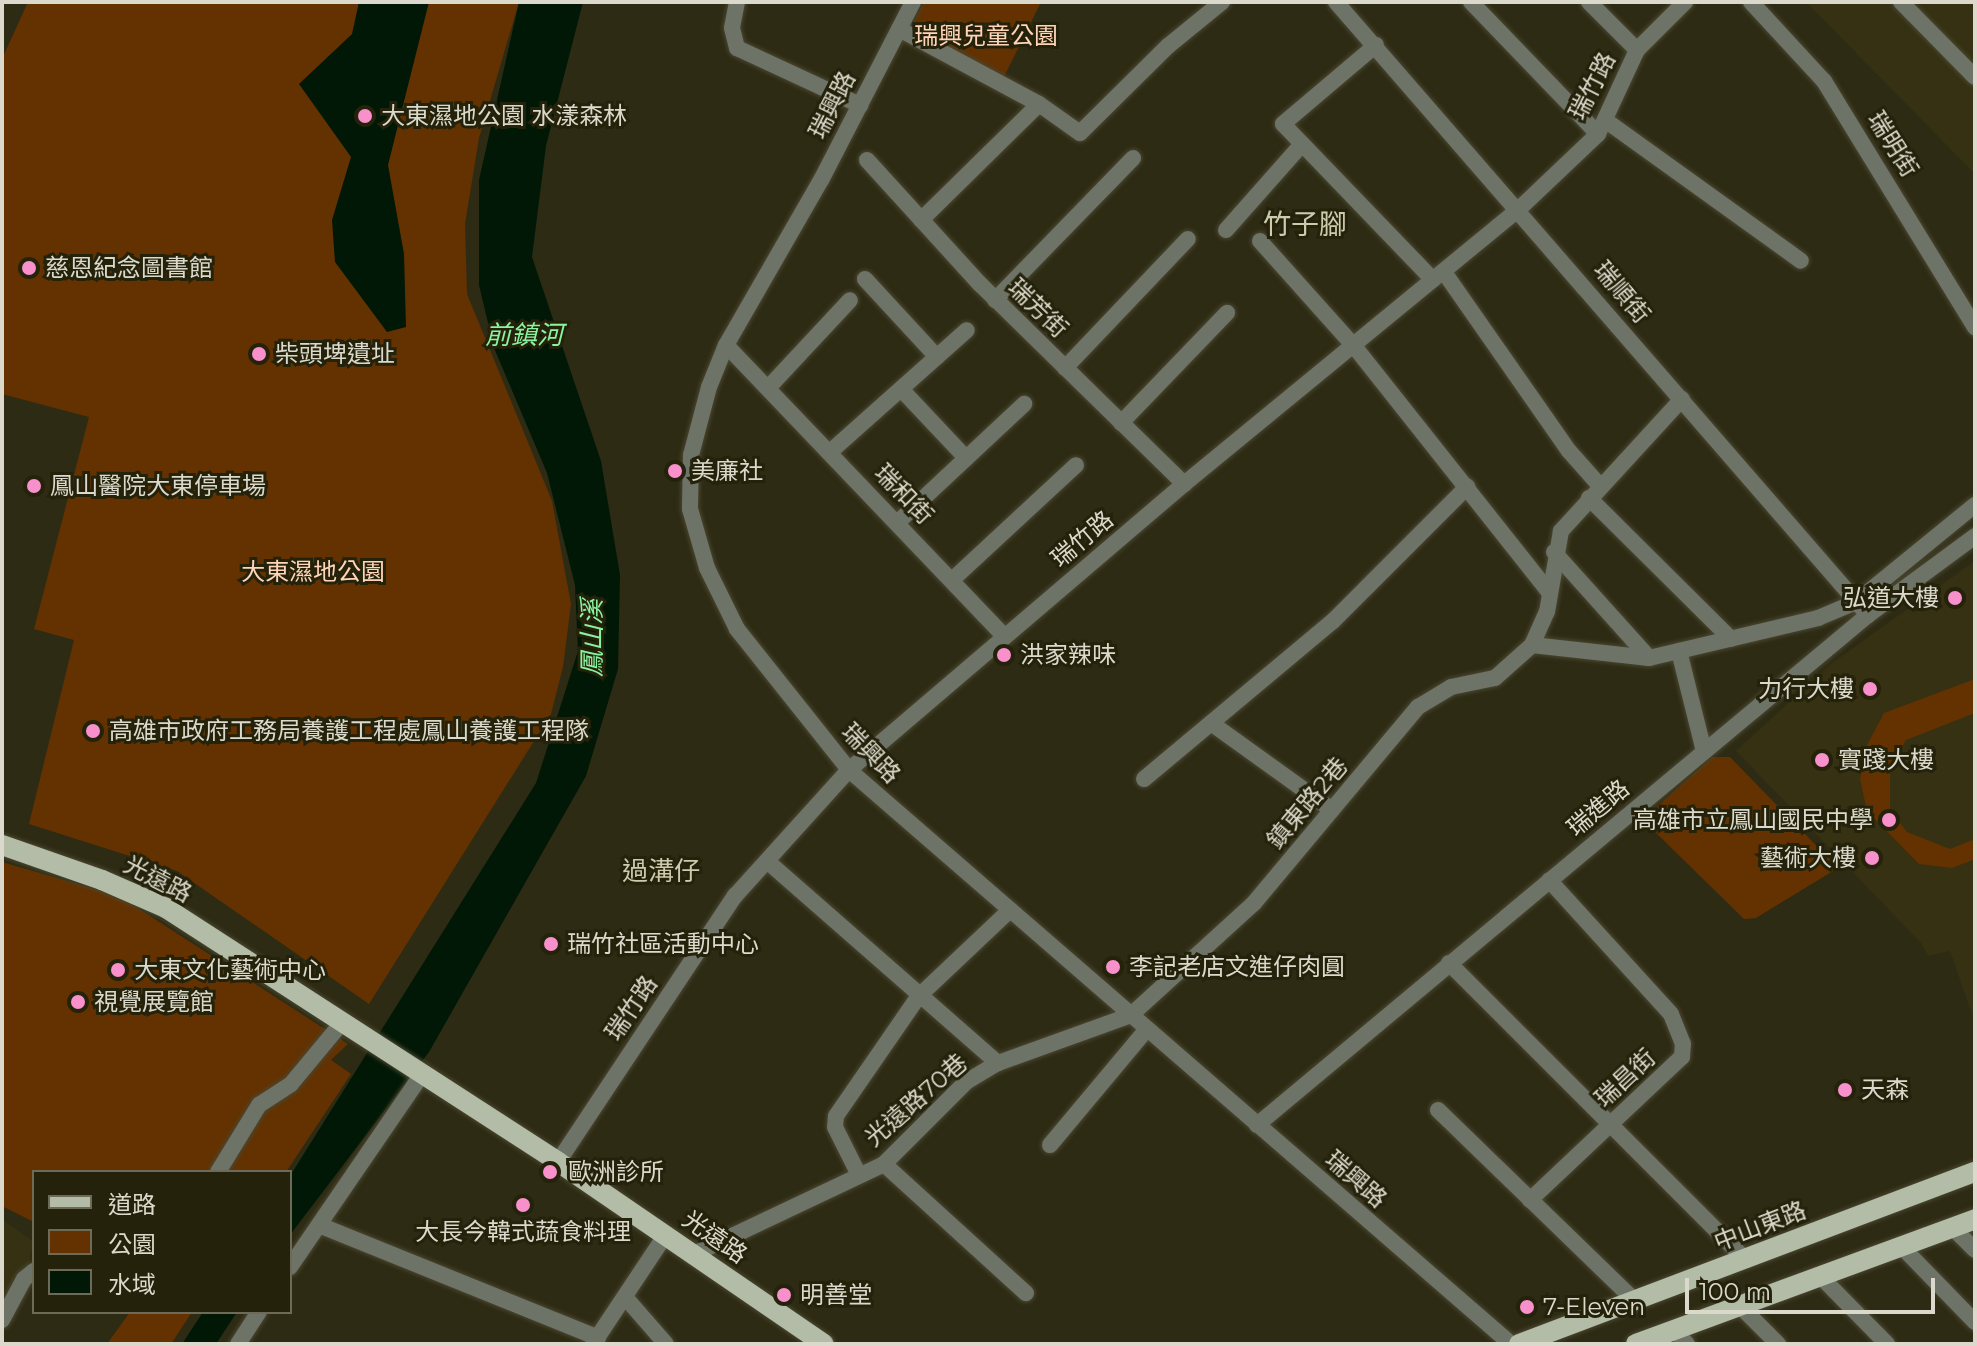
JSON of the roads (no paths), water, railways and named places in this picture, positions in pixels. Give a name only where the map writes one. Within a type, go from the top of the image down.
[{"type":"main road","name":"光遠路","points":[[2,845],[102,880],[166,908],[349,1031],[558,1162],[824,1344]]},
{"type":"main road","name":"中山東路","points":[[1519,1344],[1975,1172]]},
{"type":"main road","points":[[1636,1344],[1680,1337],[1740,1306],[1975,1219]]},
{"type":"street","points":[[737,2],[732,28],[737,48],[860,105]]},
{"type":"street","name":"瑞興路","points":[[913,2],[860,105],[726,345],[691,455],[690,509],[707,568],[737,629],[849,770],[1511,1344]]},
{"type":"street","points":[[899,29],[1039,104],[1080,133],[1222,2]]},
{"type":"street","name":"瑞順街","points":[[1336,2],[1520,208],[1862,609]]},
{"type":"street","points":[[1471,2],[1602,127],[1801,261]]},
{"type":"street","points":[[1589,2],[1637,50]]},
{"type":"street","name":"瑞明街","points":[[1751,2],[1824,81],[1975,327]]},
{"type":"street","points":[[1901,2],[1975,77]]},
{"type":"street","name":"瑞竹路","points":[[558,1162],[735,896],[849,770],[1184,484],[1520,208],[1602,127],[1637,50],[1681,3]]},
{"type":"street","points":[[1376,45],[1283,124],[1438,276],[1569,451],[1595,492],[1731,639]]},
{"type":"street","points":[[921,220],[1039,104]]},
{"type":"street","points":[[1226,230],[1302,144]]},
{"type":"street","points":[[995,300],[1133,158]]},
{"type":"street","name":"瑞芳街","points":[[867,160],[995,300],[1184,484]]},
{"type":"street","points":[[1065,368],[1188,239]]},
{"type":"street","points":[[1260,241],[1354,346],[1548,591]]},
{"type":"street","points":[[865,279],[937,357]]},
{"type":"street","points":[[768,388],[850,300]]},
{"type":"street","points":[[1121,423],[1227,313]]},
{"type":"street","points":[[830,452],[967,330]]},
{"type":"street","name":"瑞和街","points":[[726,345],[1004,636]]},
{"type":"street","points":[[901,389],[966,458]]},
{"type":"street","points":[[1682,399],[1570,516],[1554,552],[1547,612],[1532,645],[1649,658],[1862,609],[1975,505]]},
{"type":"street","points":[[898,522],[1024,404]]},
{"type":"street","points":[[952,580],[1076,465]]},
{"type":"street","points":[[1144,779],[1333,621],[1467,487]]},
{"type":"street","name":"瑞進路","points":[[1257,1125],[1704,751],[1862,609],[1975,536]]},
{"type":"street","points":[[1554,552],[1649,658]]},
{"type":"street","name":"鎮東路2巷","points":[[1131,1015],[1254,903],[1418,707],[1451,687],[1495,678],[1532,645]]},
{"type":"street","points":[[1679,651],[1704,751]]},
{"type":"street","points":[[1211,723],[1332,810]]},
{"type":"street","points":[[767,861],[918,997],[998,1063]]},
{"type":"street","name":"瑞昌街","points":[[1530,1200],[1682,1057],[1683,1044],[1671,1014],[1549,880]]},
{"type":"street","points":[[858,1173],[835,1127],[836,1116],[918,997],[1010,910]]},
{"type":"street","points":[[1449,963],[1746,1260]]},
{"type":"street","name":"光遠路70巷","points":[[694,1254],[858,1173],[884,1164],[966,1082],[998,1063],[1131,1015]]},
{"type":"street","points":[[1050,1145],[1147,1029]]},
{"type":"street","points":[[219,1170],[259,1105],[291,1084],[349,1031]]},
{"type":"street","points":[[292,1264],[416,1074]]},
{"type":"street","points":[[1438,1110],[1635,1301]]},
{"type":"street","points":[[884,1164],[1026,1293]]},
{"type":"street","points":[[319,1225],[596,1341],[666,1234]]},
{"type":"street","points":[[1953,1228],[1975,1250]]},
{"type":"street","points":[[1902,1247],[1975,1322]]},
{"type":"street","points":[[2,1320],[24,1279],[32,1273]]},
{"type":"street","points":[[1821,1277],[1887,1344]]},
{"type":"street","points":[[625,1297],[666,1344]]},
{"type":"street","points":[[1740,1306],[1778,1344]]},
{"type":"street","points":[[238,1344],[258,1314]]},
{"type":"water","points":[[359,2],[429,2],[388,165],[404,254],[406,327],[387,332],[335,262],[332,220],[351,157],[299,84],[352,34]]},
{"type":"water","name":"前鎮河","points":[[519,2],[583,2],[546,146],[532,257],[601,461],[620,575],[618,669],[586,776],[429,1052],[292,1232],[292,1173],[536,783],[578,651],[575,585],[547,473],[494,348],[479,285],[479,180]]},
{"type":"water","points":[[202,1314],[236,1314],[216,1344],[182,1344]]},
{"type":"place","name":"大東濕地公園 水漾森林","points":[[365,116]]},
{"type":"place","name":"慈恩紀念圖書館","points":[[29,268]]},
{"type":"place","name":"柴頭埤遺址","points":[[259,354]]},
{"type":"place","name":"美廉社","points":[[675,471]]},
{"type":"place","name":"鳳山醫院大東停車場","points":[[34,486]]},
{"type":"place","name":"弘道大樓","points":[[1955,598]]},
{"type":"place","name":"洪家辣味","points":[[1004,655]]},
{"type":"place","name":"力行大樓","points":[[1870,689]]},
{"type":"place","name":"高雄市政府工務局養護工程處鳳山養護工程隊","points":[[93,731]]},
{"type":"place","name":"實踐大樓","points":[[1822,760]]},
{"type":"place","name":"高雄市立鳳山國民中學","points":[[1889,820]]},
{"type":"place","name":"藝術大樓","points":[[1872,858]]},
{"type":"place","name":"瑞竹社區活動中心","points":[[551,944]]},
{"type":"place","name":"李記老店文進仔肉圓","points":[[1113,967]]},
{"type":"place","name":"大東文化藝術中心","points":[[118,970]]},
{"type":"place","name":"視覺展覽館","points":[[78,1002]]},
{"type":"place","name":"天森","points":[[1845,1090]]},
{"type":"place","name":"歐洲診所","points":[[550,1172]]},
{"type":"place","name":"大長今韓式蔬食料理","points":[[523,1205]]},
{"type":"place","name":"明善堂","points":[[784,1295]]},
{"type":"place","name":"7-Eleven","points":[[1527,1307]]},
{"type":"district","name":"竹子腳","points":[[1305,224]]},
{"type":"district","name":"過溝仔","points":[[661,872]]},
{"type":"park label","name":"瑞興兒童公園","points":[[986,36]]},
{"type":"park label","name":"大東濕地公園","points":[[313,572]]},
{"type":"water label","name":"鳳山溪","points":[[593,638]]}]
